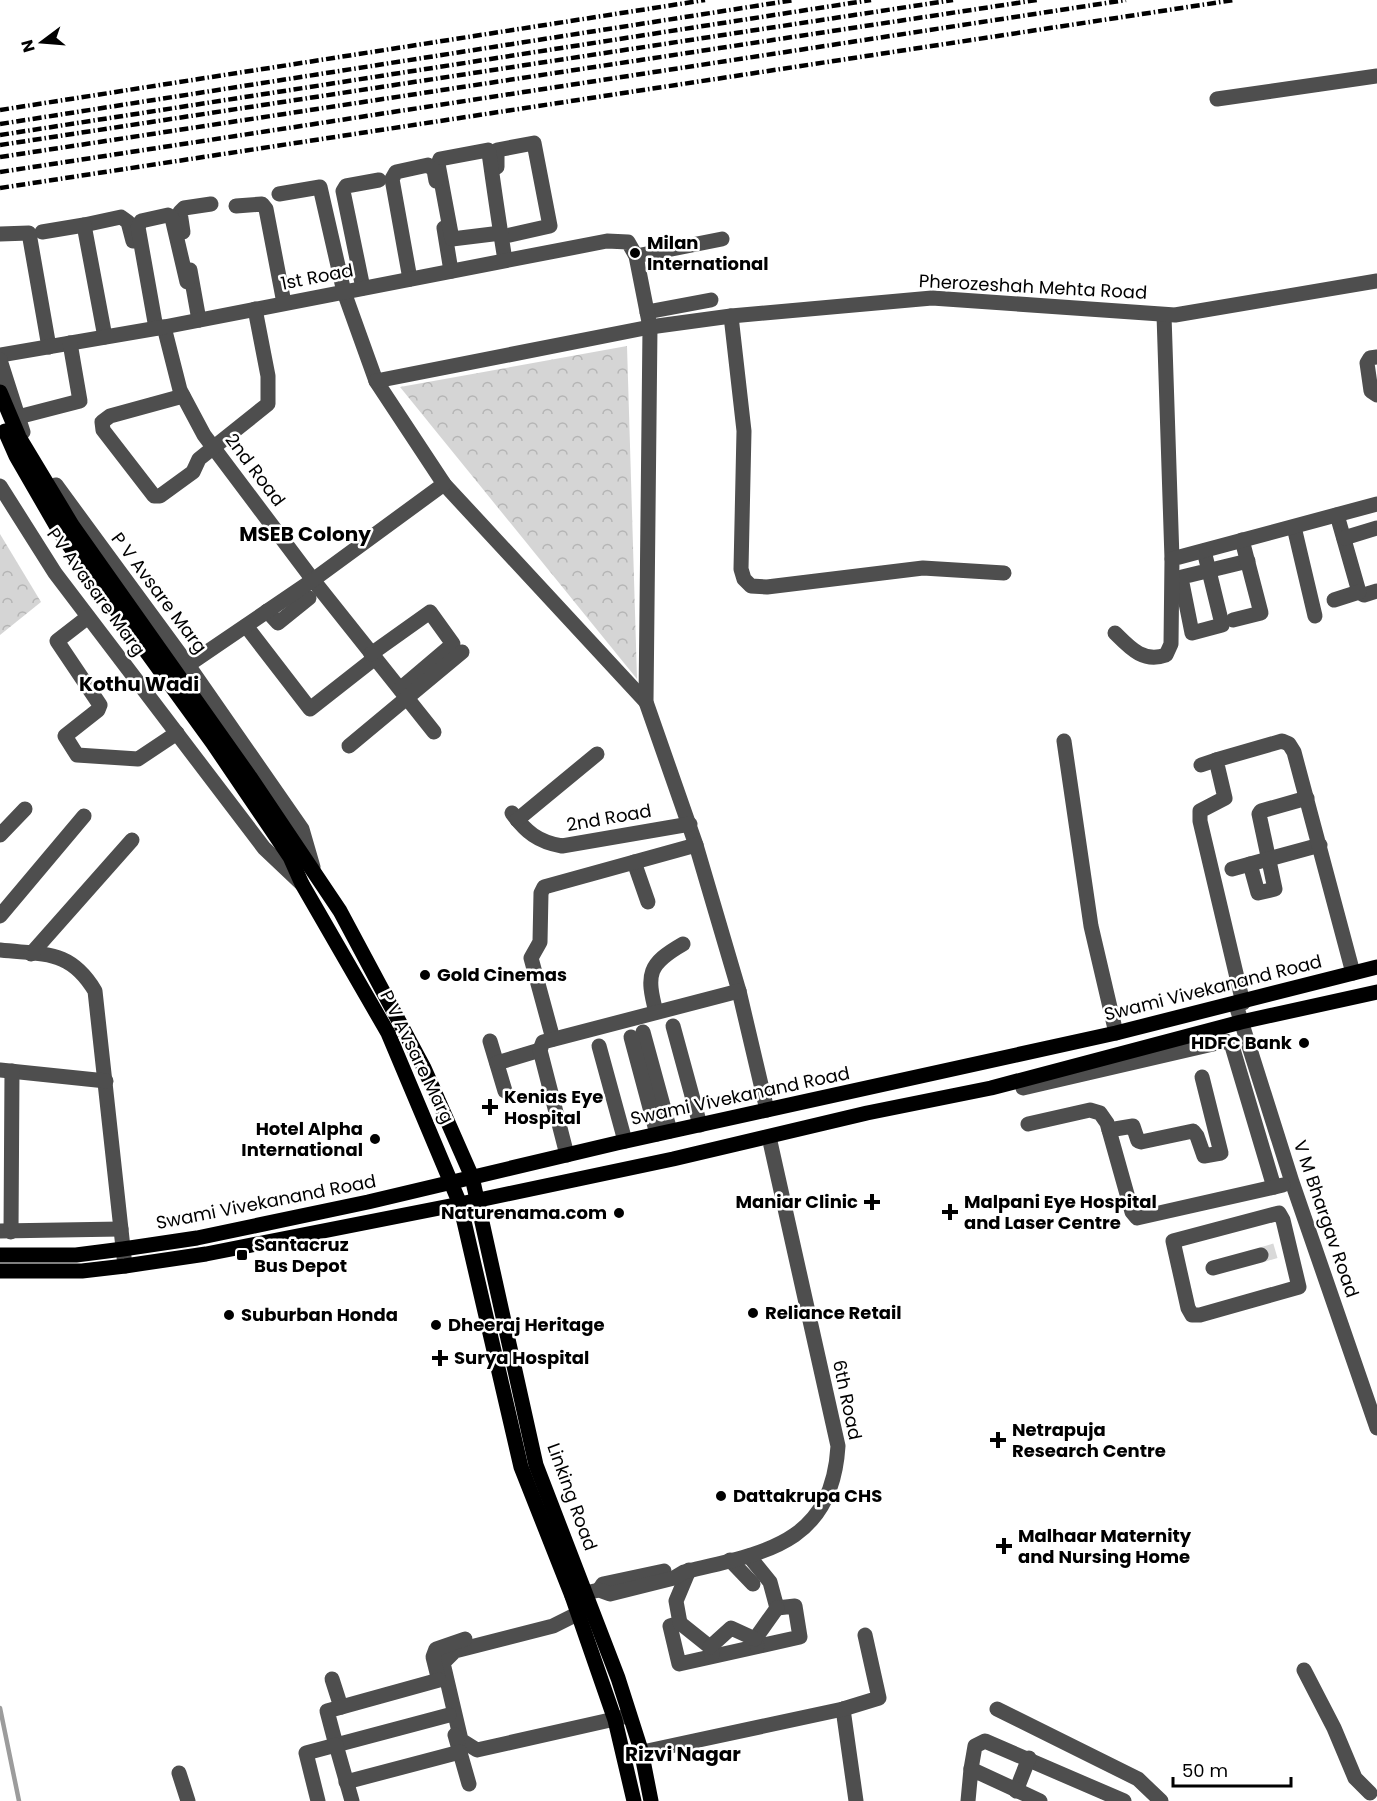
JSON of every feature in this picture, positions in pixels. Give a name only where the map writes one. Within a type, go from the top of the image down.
[{"type":"main road","points":[[0,392],[18,437],[67,529]]},
{"type":"main road","points":[[0,419],[16,456],[340,911],[424,1068],[472,1177],[478,1200]]},
{"type":"main road","name":"P V Avsare Marg","points":[[67,529],[290,857],[302,884],[388,1034],[460,1204]]},
{"type":"main road","name":"Swami Vivekanand Road","points":[[0,1255],[76,1255],[123,1249],[368,1202],[621,1142],[1116,1033],[1239,1004],[1377,967]]},
{"type":"main road","name":"Swami Vivekanand Road","points":[[0,1271],[82,1271],[125,1266],[206,1254],[372,1219],[460,1204],[769,1137],[867,1113],[991,1088],[1221,1035],[1241,1022],[1377,992]]},
{"type":"main road","points":[[370,1002],[385,994]]},
{"type":"main road","name":"Linking Road","points":[[478,1200],[529,1466]]},
{"type":"main road","name":"Linking Road","points":[[460,1204],[529,1466],[593,1610],[622,1718],[624,1756],[634,1801]]},
{"type":"main road","points":[[301,1216],[304,1233]]},
{"type":"main road","name":"Linking Road","points":[[586,1593],[578,1614],[622,1718],[641,1750],[651,1801]]},
{"type":"street","points":[[1217,99],[1377,76]]},
{"type":"street","points":[[505,234],[495,153],[497,150],[532,142],[536,146],[551,223],[547,228],[505,234],[452,239],[438,164],[440,159],[488,150],[505,234],[510,259]]},
{"type":"street","points":[[410,279],[392,179],[396,172],[428,165],[434,170],[451,271]]},
{"type":"street","points":[[363,288],[343,191],[346,186],[379,180]]},
{"type":"street","points":[[279,194],[316,186],[320,188],[344,292],[376,381],[444,484],[646,702]]},
{"type":"street","points":[[199,320],[180,212],[184,208],[211,204]]},
{"type":"street","points":[[236,206],[262,204],[266,209],[284,303]]},
{"type":"street","name":"2nd Road","points":[[187,282],[172,218],[168,215],[141,221],[138,227],[160,328],[183,396],[192,415],[313,580],[379,659],[434,732]]},
{"type":"street","points":[[42,232],[121,217],[125,219],[130,228],[143,294]]},
{"type":"street","points":[[84,225],[105,337]]},
{"type":"street","points":[[0,234],[29,233],[49,347]]},
{"type":"street","points":[[722,239],[635,254],[649,319],[646,702],[690,824],[739,991],[767,1110]]},
{"type":"street","name":"1st Road","points":[[0,355],[160,328],[510,259],[620,240],[628,242],[635,254]]},
{"type":"street","name":"Pherozeshah Mehta Road","points":[[649,319],[730,316],[932,298],[1175,315],[1377,281]]},
{"type":"street","points":[[376,381],[649,319],[711,300]]},
{"type":"street","points":[[183,396],[106,417],[101,426],[157,497],[193,472],[199,459],[215,449],[268,405],[268,376],[255,309]]},
{"type":"street","points":[[1115,633],[1137,653],[1159,657],[1169,651],[1172,559],[1164,315]]},
{"type":"street","points":[[730,316],[744,431],[740,552],[744,579],[751,585],[778,586],[923,568],[1004,573]]},
{"type":"street","points":[[18,417],[80,401],[69,343]]},
{"type":"street","points":[[1377,357],[1370,358],[1367,363],[1371,391],[1377,395]]},
{"type":"street","name":"P V Avsare Marg","points":[[0,360],[24,433],[68,503],[188,665],[302,829],[315,874]]},
{"type":"street","points":[[188,665],[313,580],[444,484]]},
{"type":"street","name":"PV Avasare Marg","points":[[0,486],[55,573],[177,734],[264,848],[302,884]]},
{"type":"street","points":[[1172,559],[1377,504]]},
{"type":"street","points":[[1337,515],[1359,592],[1364,595],[1377,591]]},
{"type":"street","points":[[1294,526],[1315,616]]},
{"type":"street","points":[[1344,538],[1377,528]]},
{"type":"street","points":[[1233,620],[1261,613],[1242,540]]},
{"type":"street","points":[[1204,551],[1209,571],[1248,561]]},
{"type":"street","points":[[1334,600],[1359,592]]},
{"type":"street","points":[[267,611],[278,623],[309,598]]},
{"type":"street","points":[[314,716],[430,612],[453,645],[403,690],[350,746]]},
{"type":"street","points":[[88,616],[57,640],[100,705],[98,710],[65,736],[77,756],[138,759],[177,734]]},
{"type":"street","points":[[246,626],[311,710],[379,659]]},
{"type":"street","points":[[371,714],[403,690],[462,652]]},
{"type":"street","points":[[1064,741],[1091,926],[1116,1033]]},
{"type":"street","points":[[1201,765],[1286,741],[1294,752],[1353,973]]},
{"type":"street","name":"2nd Road","points":[[597,754],[514,817],[542,842],[562,846],[690,824]]},
{"type":"street","name":"V M Bhargav Road","points":[[1216,760],[1225,798],[1203,808],[1200,811],[1200,821],[1241,1022],[1292,1182],[1376,1423]]},
{"type":"street","points":[[1250,864],[1258,893],[1273,890],[1275,886],[1260,812],[1307,798]]},
{"type":"street","points":[[0,835],[25,809]]},
{"type":"street","points":[[0,916],[84,816]]},
{"type":"street","points":[[31,954],[132,840]]},
{"type":"street","points":[[553,1039],[531,958],[540,942],[541,893],[550,883],[696,845]]},
{"type":"street","points":[[1232,869],[1320,845]]},
{"type":"street","points":[[634,862],[648,902]]},
{"type":"street","points":[[656,1012],[649,984],[651,975],[662,956],[683,944]]},
{"type":"street","points":[[0,950],[70,961],[85,973],[95,991],[125,1266]]},
{"type":"street","points":[[567,1155],[540,1050],[543,1042],[739,991]]},
{"type":"street","points":[[1214,1010],[1221,1035],[1232,1046],[1274,1186]]},
{"type":"street","points":[[673,1026],[700,1125]]},
{"type":"street","points":[[637,1034],[663,1133]]},
{"type":"street","points":[[1023,1088],[1221,1035]]},
{"type":"street","points":[[490,1041],[505,1091]]},
{"type":"street","points":[[596,1047],[621,1142]]},
{"type":"street","points":[[497,1063],[540,1050]]},
{"type":"street","points":[[106,1081],[6,1070],[5,1232],[121,1229]]},
{"type":"street","points":[[1109,1130],[1133,1126],[1138,1141],[1141,1142],[1193,1131],[1204,1156],[1221,1153],[1202,1077]]},
{"type":"street","points":[[1028,1124],[1090,1110],[1105,1118],[1131,1212],[1137,1218],[1292,1182]]},
{"type":"street","name":"6th Road","points":[[586,1593],[610,1594],[674,1578],[692,1570],[749,1556],[784,1543],[816,1512],[833,1482],[838,1446],[769,1137]]},
{"type":"street","points":[[368,1202],[372,1219]]},
{"type":"street","points":[[1275,1213],[1283,1220],[1284,1249],[1300,1281],[1297,1289],[1200,1315],[1190,1312],[1173,1241],[1275,1213]]},
{"type":"street","points":[[1284,1249],[1313,1240]]},
{"type":"street","points":[[1213,1268],[1262,1255]]},
{"type":"street","points":[[749,1556],[770,1582],[777,1608],[756,1643]]},
{"type":"street","points":[[730,1560],[753,1584]]},
{"type":"street","points":[[689,1590],[692,1570]]},
{"type":"street","points":[[692,1570],[676,1601],[680,1623],[712,1653]]},
{"type":"street","points":[[680,1623],[669,1628],[679,1664],[712,1653],[802,1635],[794,1605],[777,1608]]},
{"type":"street","points":[[469,1784],[433,1657],[436,1649],[551,1617],[593,1610]]},
{"type":"street","points":[[578,1614],[553,1626],[455,1651],[447,1656],[443,1663],[446,1686],[461,1740],[477,1750],[622,1718]]},
{"type":"street","points":[[712,1653],[731,1628],[756,1643]]},
{"type":"street","points":[[624,1756],[641,1750],[843,1709],[879,1698],[865,1635]]},
{"type":"street","points":[[1304,1670],[1334,1728],[1355,1778],[1371,1792]]},
{"type":"street","points":[[333,1679],[341,1707]]},
{"type":"street","points":[[352,1801],[327,1712],[439,1680]]},
{"type":"street","points":[[843,1709],[856,1801]]},
{"type":"street","points":[[997,1709],[1138,1779],[1161,1801]]},
{"type":"street","points":[[318,1801],[306,1753],[449,1714]]},
{"type":"street","points":[[968,1801],[975,1746],[980,1741],[1029,1758],[1124,1801]]},
{"type":"street","points":[[346,1782],[460,1752]]},
{"type":"street","points":[[1016,1791],[1029,1758]]},
{"type":"street","points":[[971,1768],[1036,1800]]},
{"type":"street","points":[[179,1773],[188,1801]]},
{"type":"green space","points":[[627,346],[637,679],[400,387]]},
{"type":"green space","points":[[0,534],[41,602],[0,635]]},
{"type":"waterway","points":[[0,1708],[19,1801]]},
{"type":"tunnel","points":[[1261,1255],[1278,1250]]},
{"type":"railway","points":[[0,110],[705,0]]},
{"type":"railway","points":[[0,124],[794,0]]},
{"type":"railway","points":[[0,135],[871,0]]},
{"type":"railway","points":[[0,145],[953,0]]},
{"type":"railway","points":[[0,157],[1037,0]]},
{"type":"railway","points":[[0,172],[1126,0]]},
{"type":"railway","points":[[0,188],[1234,0]]},
{"type":"place","name":"Milan International","points":[[635,253]]},
{"type":"place","name":"Gold Cinemas","points":[[425,975]]},
{"type":"place","name":"HDFC Bank","points":[[1304,1043]]},
{"type":"place","name":"Kenias Eye Hospital","points":[[490,1107]]},
{"type":"place","name":"Hotel Alpha International","points":[[375,1139]]},
{"type":"place","name":"Maniar Clinic","points":[[872,1202]]},
{"type":"place","name":"Malpani Eye Hospital and Laser Centre","points":[[950,1212]]},
{"type":"place","name":"Naturenama.com","points":[[619,1213]]},
{"type":"place","name":"Santacruz Bus Depot","points":[[242,1255]]},
{"type":"place","name":"Reliance Retail","points":[[753,1313]]},
{"type":"place","name":"Suburban Honda","points":[[229,1315]]},
{"type":"place","name":"Dheeraj Heritage","points":[[436,1325]]},
{"type":"place","name":"Surya Hospital","points":[[440,1358]]},
{"type":"place","name":"Netrapuja Research Centre","points":[[998,1440]]},
{"type":"place","name":"Dattakrupa CHS","points":[[721,1496]]},
{"type":"place","name":"Malhaar Maternity and Nursing Home","points":[[1004,1546]]},
{"type":"district","name":"MSEB Colony","points":[[305,534]]},
{"type":"district","name":"Kothu Wadi","points":[[139,684]]},
{"type":"district","name":"Rizvi Nagar","points":[[683,1754]]}]
